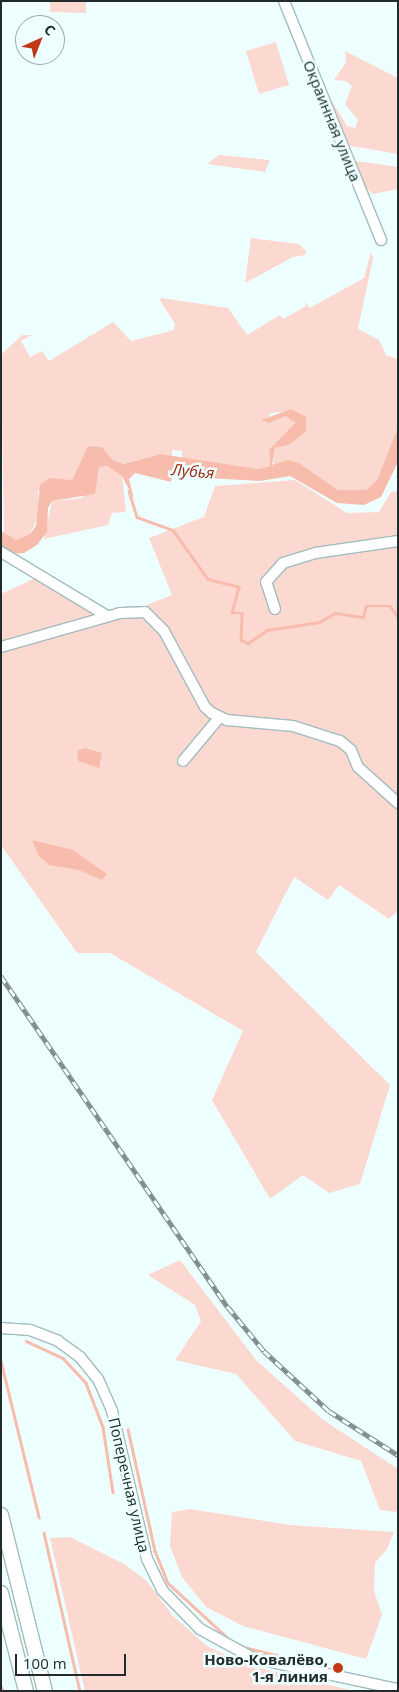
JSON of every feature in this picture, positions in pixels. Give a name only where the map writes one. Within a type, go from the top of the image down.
[{"type":"highway","points":[[1,1515],[46,1691]]},
{"type":"highway","points":[[1,1593],[26,1691]]},
{"type":"street","name":"Окраинная улица","points":[[284,1],[381,240]]},
{"type":"street","points":[[275,609],[266,582],[284,563],[315,554],[398,542]]},
{"type":"street","points":[[1,552],[107,616]]},
{"type":"street","points":[[1,647],[107,616],[135,611],[154,617],[205,707],[219,718],[292,726],[340,741],[351,750],[358,767],[398,803]]},
{"type":"street","points":[[182,761],[219,718]]},
{"type":"street","name":"Поперечная улица","points":[[1,1328],[30,1330],[58,1342],[80,1357],[98,1379],[112,1411],[142,1548],[157,1582],[179,1610],[214,1639],[245,1654],[303,1671],[369,1687],[398,1689]]},
{"type":"shaded area","points":[[50,1],[86,1],[86,13],[50,12]]},
{"type":"shaded area","points":[[276,42],[289,85],[259,94],[246,51]]},
{"type":"shaded area","points":[[345,51],[398,78],[398,154],[345,145],[323,93],[329,96],[347,126],[355,128],[358,120],[345,104],[352,86],[346,81],[334,80],[346,62]]},
{"type":"shaded area","points":[[219,155],[270,160],[265,172],[207,164]]},
{"type":"shaded area","points":[[349,160],[398,167],[398,189],[373,194],[361,184]]},
{"type":"shaded area","points":[[251,238],[299,244],[306,251],[305,255],[293,257],[245,283]]},
{"type":"shaded area","points":[[371,252],[373,258],[358,329],[379,340],[386,355],[398,359],[398,427],[377,480],[366,490],[338,490],[299,463],[273,465],[275,448],[289,445],[306,432],[288,411],[279,412],[271,413],[264,423],[286,416],[293,418],[294,428],[269,450],[270,466],[258,469],[182,460],[182,451],[172,450],[172,456],[159,454],[124,464],[113,460],[102,447],[88,446],[72,480],[61,480],[38,491],[38,517],[30,534],[16,540],[4,535],[1,355],[22,335],[32,335],[21,341],[30,357],[42,351],[49,361],[113,322],[131,341],[174,330],[175,324],[159,299],[162,298],[228,308],[247,335],[280,315],[283,319],[306,306],[304,301],[310,308],[364,278]]},
{"type":"shaded area","points":[[107,466],[122,476],[126,512],[112,513],[108,525],[44,539],[52,501],[82,498],[98,467]]},
{"type":"shaded area","points":[[295,480],[347,513],[379,512],[391,492],[398,491],[398,911],[389,919],[339,885],[328,900],[294,877],[256,952],[390,1085],[360,1184],[329,1193],[303,1175],[270,1199],[212,1100],[243,1031],[110,953],[77,953],[1,845],[1,594],[35,578],[107,621],[172,595],[149,538],[204,517],[215,486]]},
{"type":"shaded area","points":[[180,1260],[256,1360],[322,1419],[398,1469],[398,1512],[380,1510],[361,1461],[295,1441],[236,1374],[175,1360],[201,1321],[195,1305],[148,1275]]},
{"type":"shaded area","points":[[190,1509],[291,1525],[394,1532],[387,1549],[375,1563],[374,1591],[382,1615],[366,1659],[243,1626],[206,1607],[182,1577],[170,1546],[172,1512]]},
{"type":"shaded area","points":[[70,1537],[124,1564],[146,1580],[172,1615],[207,1646],[248,1665],[354,1691],[85,1691],[50,1538]]},
{"type":"water","name":"Лубья","points":[[291,409],[306,417],[306,432],[289,445],[275,448],[272,465],[288,460],[299,463],[338,490],[366,490],[377,480],[398,427],[398,462],[381,497],[364,505],[337,503],[290,476],[260,481],[172,476],[171,482],[135,473],[129,479],[134,499],[122,476],[107,466],[99,467],[95,494],[52,501],[48,508],[47,532],[37,545],[24,553],[11,554],[1,548],[1,531],[16,540],[30,534],[36,526],[40,485],[49,478],[72,480],[88,446],[102,447],[113,460],[124,464],[160,454],[258,469],[270,466],[269,450],[295,423],[286,416],[269,423],[261,420]]},
{"type":"water","points":[[85,748],[102,753],[99,768],[78,761],[77,751]]},
{"type":"water","points":[[32,840],[73,850],[107,874],[102,880],[79,870],[49,865],[38,855]]},
{"type":"waterway","points":[[129,491],[137,517],[173,530],[208,579],[239,587],[232,613],[242,613],[241,640],[248,643],[267,630],[319,622],[335,613],[363,617],[366,606],[390,606],[398,617]]},
{"type":"waterway","points":[[26,1341],[63,1358],[86,1383],[103,1427],[113,1492]]},
{"type":"waterway","points":[[1,1361],[39,1517]]},
{"type":"waterway","points":[[128,1429],[155,1551],[168,1583],[229,1639]]},
{"type":"waterway","points":[[44,1533],[80,1691]]},
{"type":"waterway","points":[[240,1646],[288,1658]]},
{"type":"waterway","points":[[1,1686],[3,1691]]},
{"type":"railway","points":[[1,976],[228,1307],[264,1351],[329,1411],[398,1455]]},
{"type":"place","name":"Ново-Ковалёво, 1-я линия","points":[[338,1668]]}]
